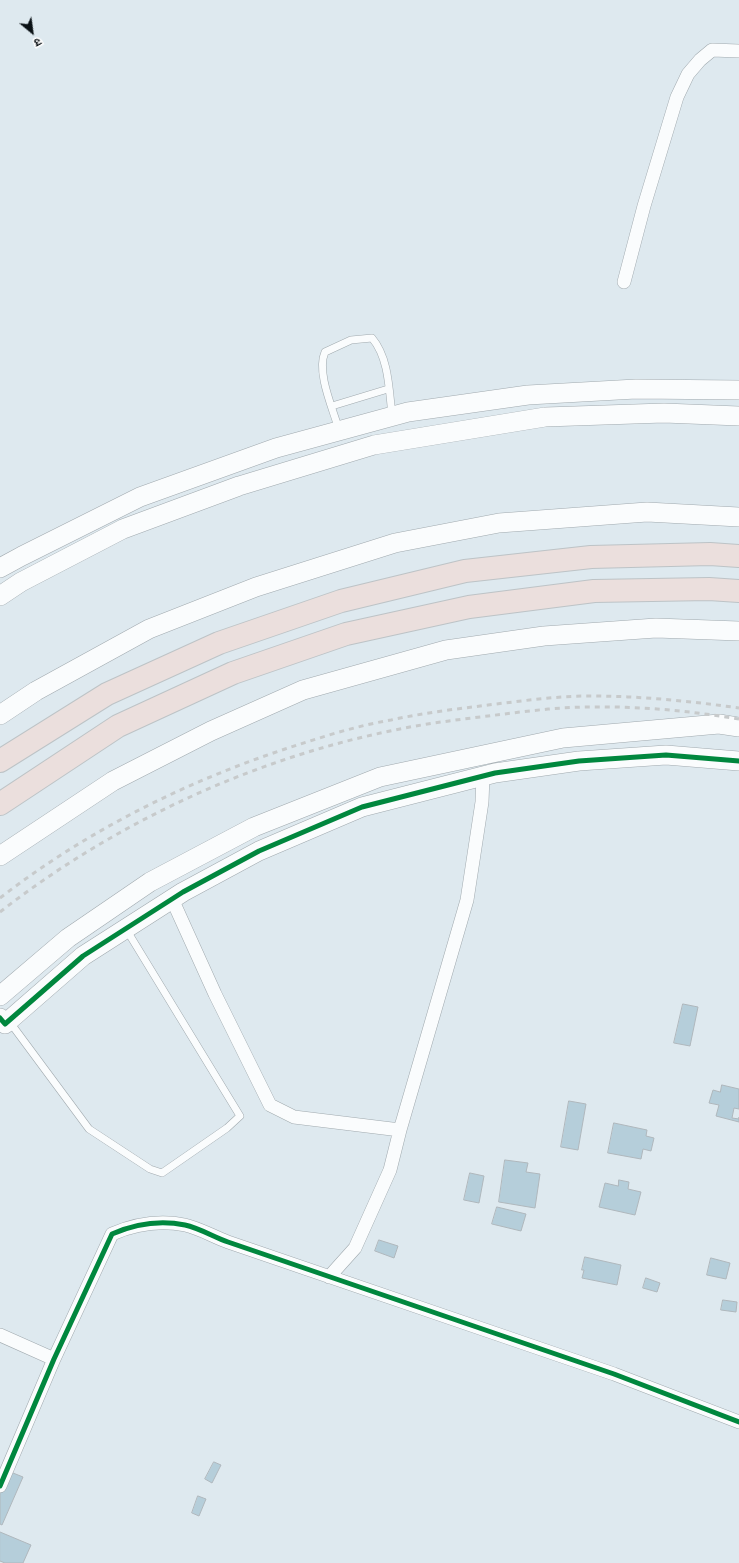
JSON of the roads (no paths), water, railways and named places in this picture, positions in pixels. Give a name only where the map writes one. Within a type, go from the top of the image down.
[{"type":"highway","points":[[0,761],[107,694],[219,643],[341,601],[465,571],[591,557],[710,554],[739,556]]},
{"type":"highway","points":[[0,804],[118,726],[233,673],[346,634],[468,607],[594,591],[709,589],[739,591]]},
{"type":"street","points":[[624,282],[644,206],[677,97],[688,74],[700,60],[712,50],[739,51]]},
{"type":"street","points":[[0,568],[140,497],[276,448],[408,412],[535,394],[636,388],[739,390]]},
{"type":"street","points":[[445,406],[449,433]]},
{"type":"street","points":[[0,596],[21,582],[123,529],[232,489],[374,445],[545,417],[664,413],[739,416]]},
{"type":"street","points":[[0,715],[36,691],[149,629],[256,587],[395,543],[498,523],[647,512],[739,517]]},
{"type":"street","points":[[0,856],[113,781],[211,731],[303,690],[446,650],[544,636],[656,628],[739,631]]},
{"type":"street","points":[[0,996],[68,938],[150,882],[254,827],[380,777],[564,738],[718,724],[739,727]]},
{"type":"street","points":[[5,1020],[83,956],[172,899],[259,851],[362,807],[483,776],[579,762],[666,755],[739,761]]},
{"type":"street","points":[[329,1277],[355,1248],[390,1170],[400,1130],[468,900],[482,802],[483,776]]},
{"type":"street","points":[[172,899],[215,994],[270,1105],[294,1117],[400,1130]]},
{"type":"street","points":[[0,1486],[54,1359],[112,1234],[131,1226],[159,1223],[185,1225],[228,1242],[614,1374],[739,1422]]},
{"type":"street","points":[[0,1335],[54,1359]]},
{"type":"lane","points":[[339,430],[322,371],[322,359],[325,352],[351,340],[372,338],[378,345],[383,358],[392,416]]},
{"type":"lane","points":[[332,406],[388,389]]},
{"type":"lane","points":[[5,1020],[89,1129],[150,1169],[162,1173],[227,1128],[240,1116],[126,929]]},
{"type":"railway","points":[[0,898],[32,874],[66,852],[101,831],[172,794],[247,762],[351,729],[440,711],[526,700],[564,697],[609,696],[646,698],[739,708]]},
{"type":"railway","points":[[0,912],[43,880],[89,851],[136,824],[185,799],[286,759],[338,743],[426,724],[539,710],[577,707],[646,708],[684,711],[739,719]]}]
